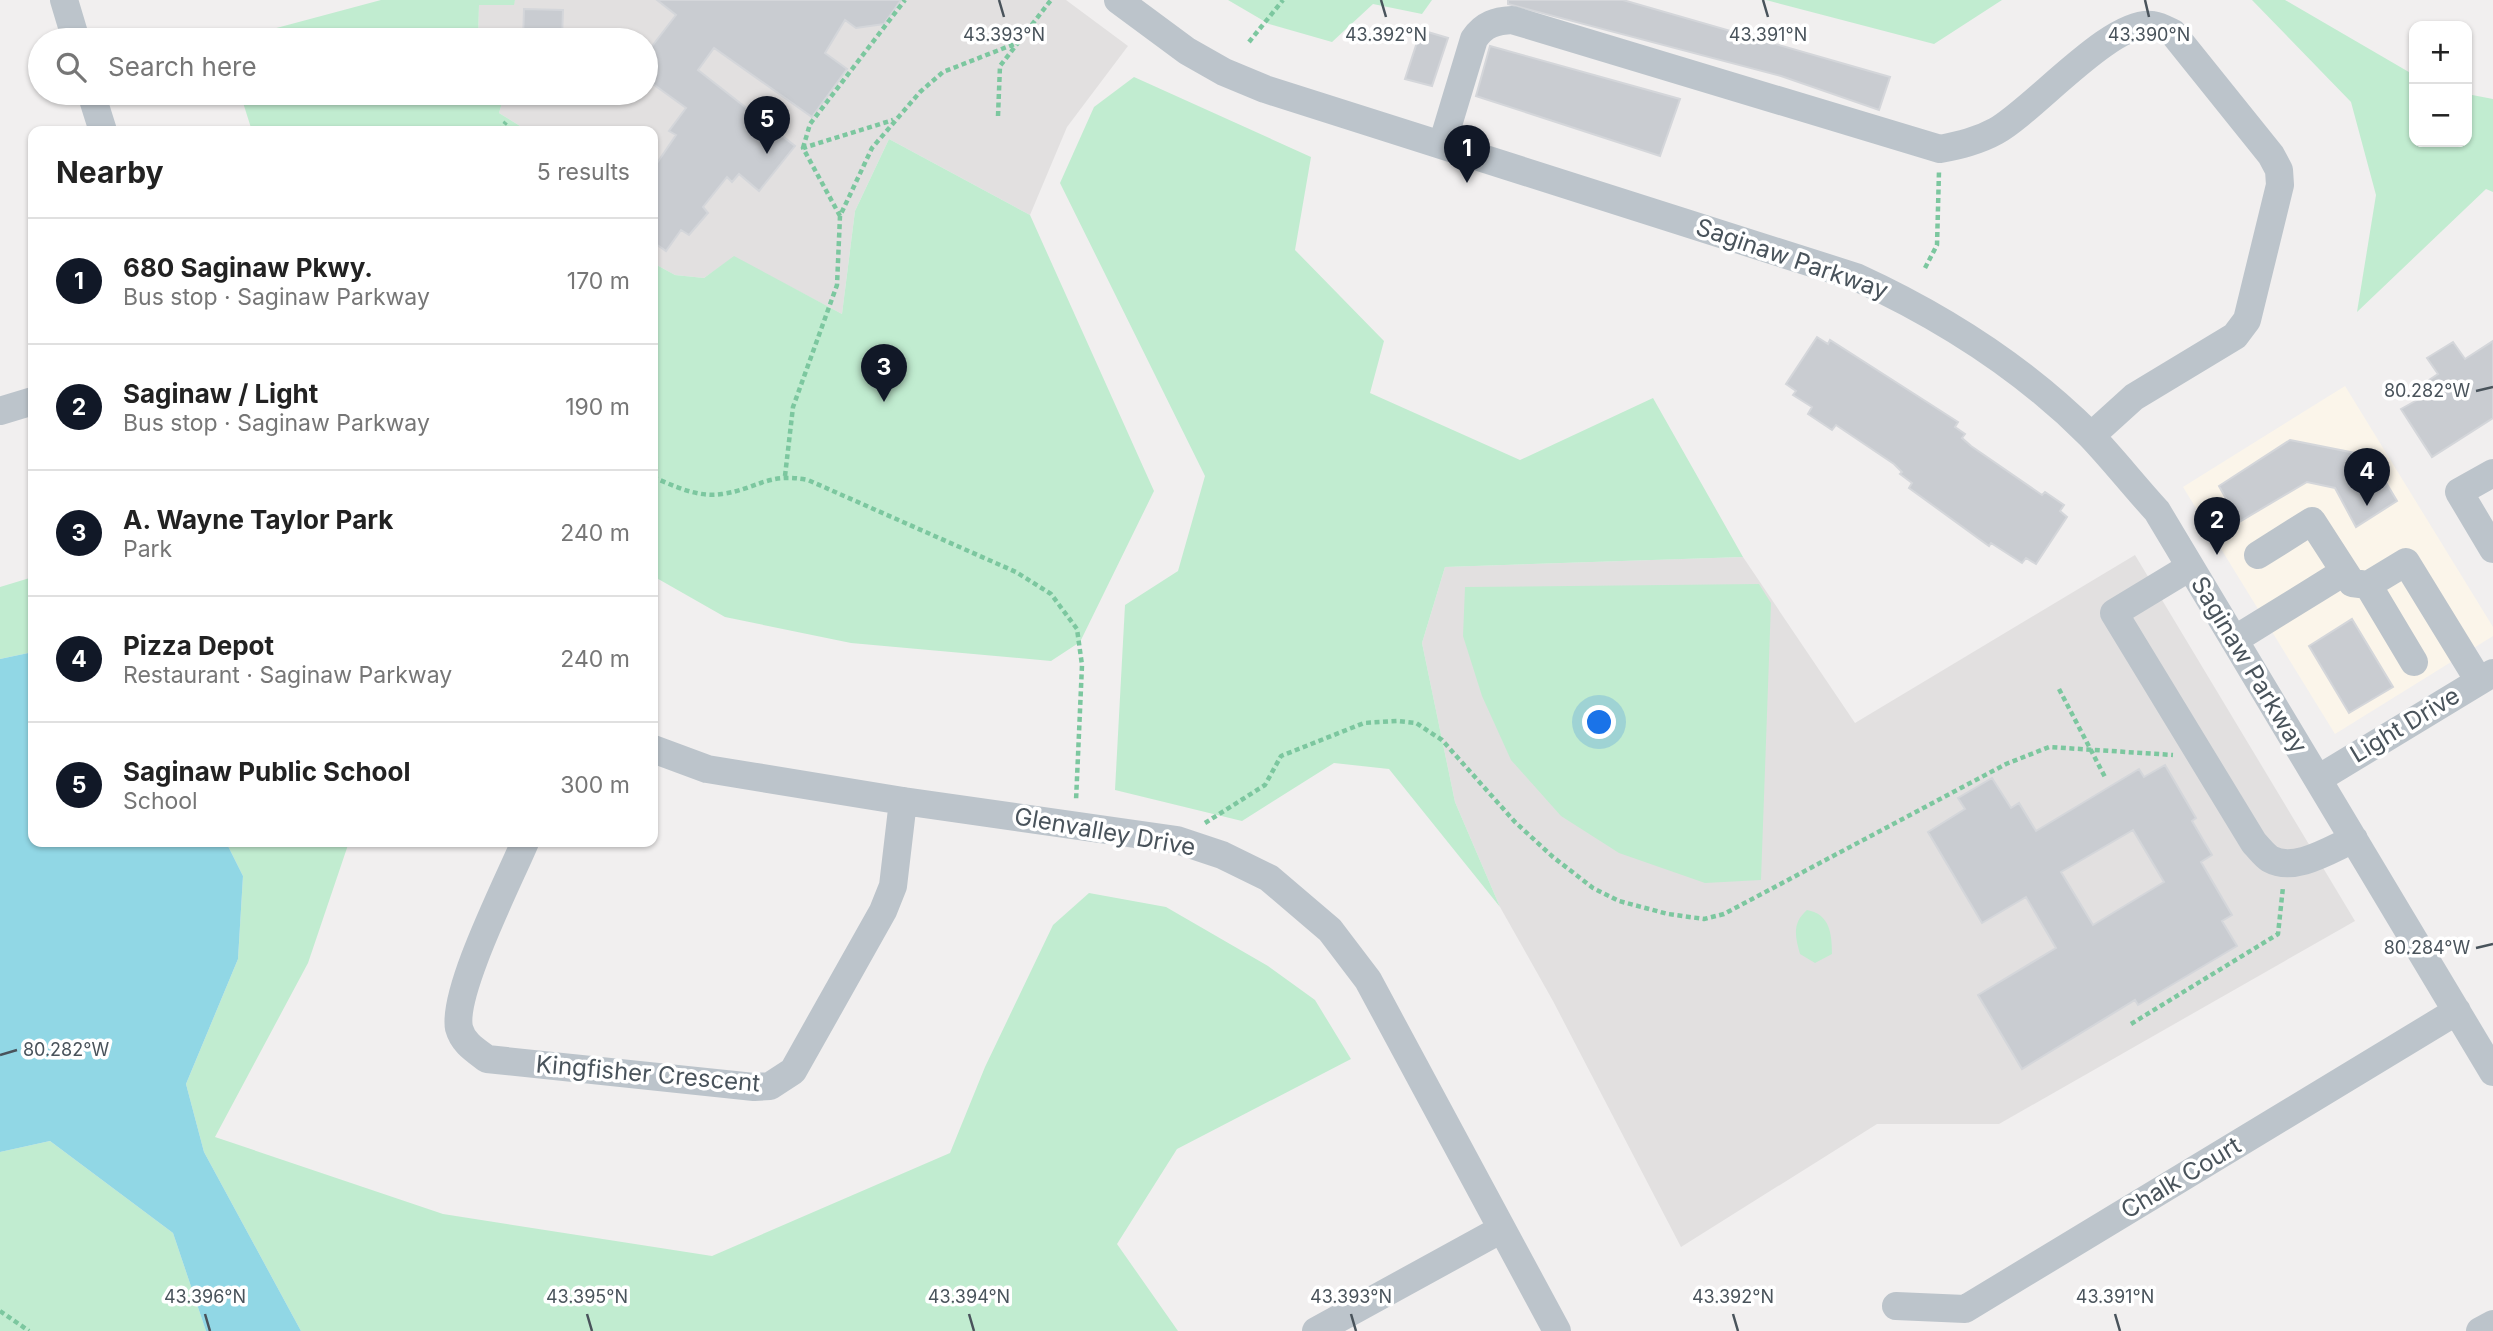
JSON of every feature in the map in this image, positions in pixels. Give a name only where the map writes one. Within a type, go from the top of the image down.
[{"type":"street","points":[[64,0],[72,28]]},
{"type":"street","name":"Saginaw Parkway","points":[[1118,0],[1187,51],[1224,72],[1265,89],[1856,277],[1919,307],[1990,352],[2091,436],[2157,511],[2493,1072]]},
{"type":"street","points":[[1442,145],[1474,39],[1481,29],[1498,21],[1512,20],[1940,149],[1970,143],[1998,130],[2102,46],[2134,26],[2153,25],[2173,33],[2279,170],[2280,186],[2247,320],[2235,336],[2134,397],[2091,436]]},
{"type":"street","points":[[95,105],[101,126]]},
{"type":"street","points":[[0,411],[28,403]]},
{"type":"street","points":[[2493,473],[2459,492],[2493,550]]},
{"type":"street","points":[[2258,555],[2312,521],[2414,662]]},
{"type":"street","points":[[2234,640],[2356,579],[2406,562],[2486,677]]},
{"type":"street","points":[[2190,567],[2114,613],[2254,844],[2270,859],[2285,863],[2298,862],[2354,839]]},
{"type":"street","name":"Light Drive","points":[[2318,779],[2486,677]]},
{"type":"street","name":"Glenvalley Drive","points":[[658,751],[707,769],[903,802],[1177,840],[1222,855],[1269,878],[1330,930],[1368,980],[1500,1230],[1557,1331]]},
{"type":"street","name":"Kingfisher Crescent","points":[[523,847],[460,997],[459,1026],[468,1045],[487,1059],[754,1087],[770,1086],[793,1072],[883,911],[893,886],[903,802]]},
{"type":"street","name":"Chalk Court","points":[[1896,1306],[1965,1309],[2457,1011]]},
{"type":"street","points":[[1316,1331],[1500,1230]]},
{"type":"street","points":[[2480,1331],[2493,1324]]},
{"type":"path","points":[[840,216],[803,148],[810,124],[905,0]]},
{"type":"path","points":[[998,116],[1000,66],[1051,0]]},
{"type":"path","points":[[1249,42],[1283,0]]},
{"type":"path","points":[[785,475],[793,407],[837,285],[840,216],[872,148],[894,119],[943,72],[1017,43]]},
{"type":"path","points":[[803,148],[894,119]]},
{"type":"path","points":[[503,126],[506,122]]},
{"type":"path","points":[[1925,268],[1937,245],[1940,149]]},
{"type":"path","points":[[658,479],[693,493],[721,495],[785,475],[808,480],[1016,572],[1051,594],[1077,629],[1082,665],[1076,813]]},
{"type":"path","points":[[2059,690],[2106,779]]},
{"type":"path","points":[[1204,823],[1265,785],[1282,756],[1364,723],[1416,723],[1442,740],[1515,822],[1593,888],[1619,901],[1668,914],[1704,919],[1724,914],[2006,764],[2049,747],[2200,754]]},
{"type":"path","points":[[2131,1024],[2278,934],[2285,863]]},
{"type":"path","points":[[0,1311],[29,1331]]},
{"type":"shaded area","points":[[515,0],[1066,0],[1128,46],[1067,127],[1030,215],[889,139],[855,211],[842,314],[734,257],[704,278],[675,275],[658,266],[658,126],[520,126],[499,113],[501,105],[658,105],[658,28],[478,28],[479,5],[513,5]]},
{"type":"shaded area","points":[[2345,386],[2493,627],[2493,636],[2335,734],[2183,487]]},
{"type":"shaded area","points":[[2135,555],[2355,921],[1999,1124],[1877,1124],[1681,1247],[1553,1001],[1500,907],[1455,802],[1422,643],[1445,567],[1743,557],[1855,723]]},
{"type":"green space","points":[[381,0],[515,0],[514,5],[479,5],[478,28],[277,28]]},
{"type":"green space","points":[[1228,0],[1432,0],[1422,14],[1373,4],[1332,42],[1269,24]]},
{"type":"green space","points":[[1766,0],[2002,0],[1934,44]]},
{"type":"green space","points":[[2252,0],[2285,0],[2409,72],[2409,147],[2472,147],[2472,95],[2493,99],[2493,192],[2486,189],[2357,312],[2376,195],[2351,102]]},
{"type":"green space","points":[[1134,77],[1311,157],[1295,250],[1384,341],[1370,393],[1520,460],[1653,398],[1743,557],[1445,567],[1422,643],[1455,802],[1500,907],[1389,769],[1334,763],[1242,821],[1115,790],[1125,605],[1178,571],[1205,476],[1060,183],[1094,107]]},
{"type":"green space","points":[[244,105],[501,105],[499,113],[520,126],[250,126]]},
{"type":"green space","points":[[889,139],[1030,215],[1154,491],[1080,642],[1051,661],[851,643],[725,617],[658,579],[658,266],[675,275],[704,278],[734,256],[842,314],[855,211]]},
{"type":"green space","points":[[28,579],[28,653],[0,659],[0,587]]},
{"type":"green space","points":[[1759,584],[1771,603],[1761,880],[1705,883],[1619,853],[1561,816],[1511,760],[1482,696],[1463,636],[1465,587]]},
{"type":"green space","points":[[228,847],[347,847],[308,963],[215,1137],[443,1214],[712,1256],[950,1153],[985,1067],[1053,925],[1089,893],[1166,907],[1268,966],[1315,1000],[1351,1059],[1177,1149],[1117,1244],[1178,1331],[301,1331],[204,1152],[186,1084],[238,959],[243,876]]},
{"type":"green space","points":[[1807,910],[1815,912],[1825,920],[1831,939],[1832,954],[1815,963],[1800,954],[1797,941],[1797,925]]},
{"type":"green space","points":[[50,1141],[173,1233],[206,1331],[0,1331],[0,1152]]},
{"type":"water","points":[[28,653],[28,847],[228,847],[243,876],[238,959],[186,1084],[204,1152],[301,1331],[206,1331],[173,1233],[50,1141],[0,1152],[0,659]]},
{"type":"building","points":[[657,0],[901,0],[884,24],[856,28],[845,20],[825,53],[847,69],[812,117],[714,48],[698,70],[795,146],[759,191],[739,174],[732,182],[727,177],[703,207],[708,213],[689,235],[681,230],[666,251],[658,245],[658,162],[676,135],[669,131],[686,108],[658,88],[658,38],[676,15]]},
{"type":"building","points":[[1508,0],[1623,0],[1890,77],[1879,110],[1781,76],[1508,4]]},
{"type":"building","points":[[524,9],[563,10],[562,28],[523,28]]},
{"type":"building","points":[[1421,30],[1448,38],[1432,86],[1405,79]]},
{"type":"building","points":[[1490,46],[1680,99],[1660,156],[1476,96]]},
{"type":"building","points":[[1817,337],[1828,344],[1830,340],[1958,422],[1955,427],[1965,434],[1962,438],[1971,446],[2042,495],[2045,492],[2064,505],[2060,511],[2067,517],[2036,564],[2026,558],[2022,563],[1991,543],[1989,546],[1909,488],[1912,483],[1900,474],[1902,472],[1894,464],[1836,425],[1832,430],[1808,414],[1812,407],[1793,395],[1796,391],[1786,384]]},
{"type":"building","points":[[2493,341],[2493,418],[2432,457],[2401,409],[2426,395],[2420,386],[2438,374],[2427,358],[2453,342],[2465,359]]},
{"type":"building","points":[[2290,440],[2370,456],[2397,501],[2356,527],[2335,488],[2307,482],[2239,522],[2219,486]]},
{"type":"building","points":[[2352,619],[2393,687],[2349,713],[2309,646]]},
{"type":"building","points":[[2165,765],[2196,818],[2192,821],[2212,855],[2201,862],[2232,915],[2222,921],[2237,946],[2138,1005],[2135,1000],[2022,1069],[1978,995],[2056,948],[2026,897],[1982,923],[1928,832],[1965,809],[1958,798],[1992,778],[2011,808],[2019,803],[2036,831],[2139,769],[2144,777]],"holes":[[[2133,830],[2164,882],[2093,925],[2061,872]]]},
{"type":"place","name":"Saginaw Public School","points":[[767,154]]},
{"type":"place","name":"680 Saginaw Pkwy.","points":[[1467,183]]},
{"type":"place","name":"A. Wayne Taylor Park","points":[[884,402]]},
{"type":"place","name":"Pizza Depot","points":[[2367,506]]},
{"type":"place","name":"Saginaw / Light","points":[[2217,555]]}]
